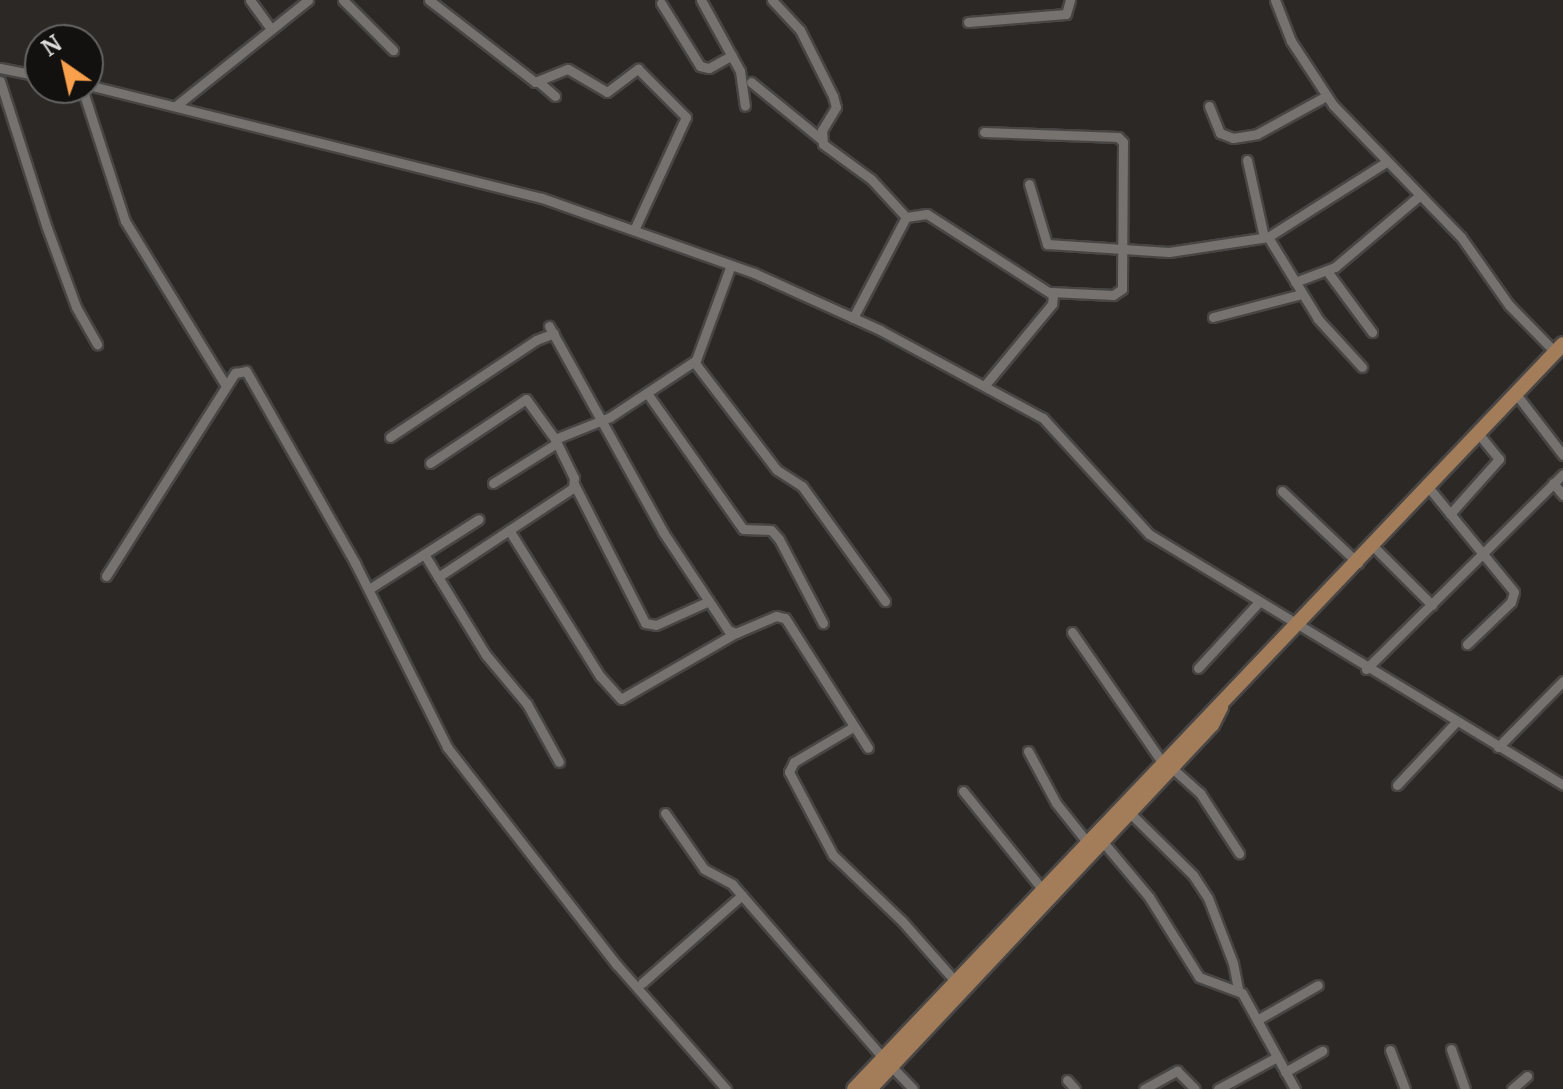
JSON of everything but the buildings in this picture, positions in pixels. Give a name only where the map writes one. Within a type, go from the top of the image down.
[{"type":"main road","points":[[854,1089],[888,1063],[1046,895],[1087,842],[1167,765],[1299,627],[1559,348]]},
{"type":"main road","points":[[904,1046],[956,982],[1103,842],[1167,765]]},
{"type":"main road","points":[[874,1088],[888,1063]]},
{"type":"street","points":[[250,0],[271,29]]},
{"type":"street","points":[[177,105],[308,0]]},
{"type":"street","points":[[343,0],[393,50]]},
{"type":"street","points":[[429,0],[555,96]]},
{"type":"street","points":[[772,0],[800,30],[833,96],[836,107],[821,139]]},
{"type":"street","points":[[968,22],[1066,14],[1070,0]]},
{"type":"street","points":[[1275,0],[1291,41],[1326,96],[1461,237],[1509,305],[1559,348]]},
{"type":"street","points":[[705,1],[743,80],[745,106]]},
{"type":"street","points":[[661,3],[700,66],[709,68],[732,55]]},
{"type":"street","points":[[0,68],[24,73]]},
{"type":"street","points":[[540,83],[568,69],[607,92],[638,69],[686,117],[634,230]]},
{"type":"street","points":[[0,81],[76,307],[97,344]]},
{"type":"street","points":[[751,82],[821,139],[906,217]]},
{"type":"street","points":[[104,89],[542,198],[731,265],[853,318],[985,385],[1050,424],[1138,526],[1366,669],[1563,785]]},
{"type":"street","points":[[1209,106],[1220,133],[1233,138],[1257,134],[1326,96]]},
{"type":"street","points":[[87,104],[125,221],[226,386]]},
{"type":"street","points":[[906,217],[927,214],[1051,292],[1117,294],[1124,251],[1119,138],[984,132]]},
{"type":"street","points":[[1247,160],[1266,237],[1301,294],[1362,367]]},
{"type":"street","points":[[1029,184],[1045,243],[1169,252],[1266,237],[1386,162]]},
{"type":"street","points":[[1295,282],[1327,271],[1419,196]]},
{"type":"street","points":[[853,318],[906,217]]},
{"type":"street","points":[[493,483],[556,441],[604,420],[694,362],[731,265]]},
{"type":"street","points":[[1327,271],[1372,332]]},
{"type":"street","points":[[985,385],[1052,304],[1051,292]]},
{"type":"street","points":[[1213,317],[1301,294]]},
{"type":"street","points":[[390,437],[551,330],[604,420],[663,532],[728,630],[736,633]]},
{"type":"street","points":[[694,362],[773,466],[802,486],[885,601]]},
{"type":"street","points":[[106,576],[226,386],[238,371],[246,371],[369,589],[447,747],[598,942],[726,1089]]},
{"type":"street","points":[[647,393],[743,529],[771,530],[779,539],[823,623]]},
{"type":"street","points":[[1516,394],[1563,455]]},
{"type":"street","points":[[430,463],[526,399],[556,441],[574,484],[645,623],[656,625],[709,601]]},
{"type":"street","points":[[1450,514],[1499,459],[1479,434]]},
{"type":"street","points":[[1366,669],[1563,474]]},
{"type":"street","points":[[1553,483],[1563,495]]},
{"type":"street","points":[[438,577],[574,484]]},
{"type":"street","points":[[1429,488],[1511,586],[1513,597],[1467,644]]},
{"type":"street","points":[[1282,491],[1359,564]]},
{"type":"street","points":[[369,589],[479,519]]},
{"type":"street","points":[[509,530],[600,676],[621,699],[736,633],[776,616],[785,618],[868,748]]},
{"type":"street","points":[[1374,547],[1432,605]]},
{"type":"street","points":[[424,554],[486,655],[527,704],[559,762]]},
{"type":"street","points":[[1198,668],[1259,602]]},
{"type":"street","points":[[1072,632],[1167,765],[1200,793],[1239,853]]},
{"type":"street","points":[[1498,747],[1563,681]]},
{"type":"street","points":[[1397,785],[1456,722]]},
{"type":"street","points":[[853,727],[794,762],[789,772],[833,855],[956,982]]},
{"type":"street","points":[[1028,751],[1056,803],[1087,842]]},
{"type":"street","points":[[963,791],[1046,895]]},
{"type":"street","points":[[665,813],[704,869],[742,895],[913,1089]]},
{"type":"street","points":[[1130,813],[1208,898],[1233,963],[1238,989],[1295,1089]]},
{"type":"street","points":[[1103,842],[1149,897],[1199,977],[1238,989]]},
{"type":"street","points":[[642,983],[742,895]]},
{"type":"street","points":[[1257,1020],[1318,985]]},
{"type":"street","points":[[1451,1049],[1465,1089]]},
{"type":"street","points":[[1390,1050],[1405,1089]]},
{"type":"street","points":[[1285,1072],[1322,1051]]},
{"type":"street","points":[[1218,1089],[1277,1057]]},
{"type":"street","points":[[1144,1089],[1177,1071],[1195,1089]]},
{"type":"street","points":[[1512,1089],[1527,1076]]},
{"type":"street","points":[[1067,1080],[1075,1089]]}]
